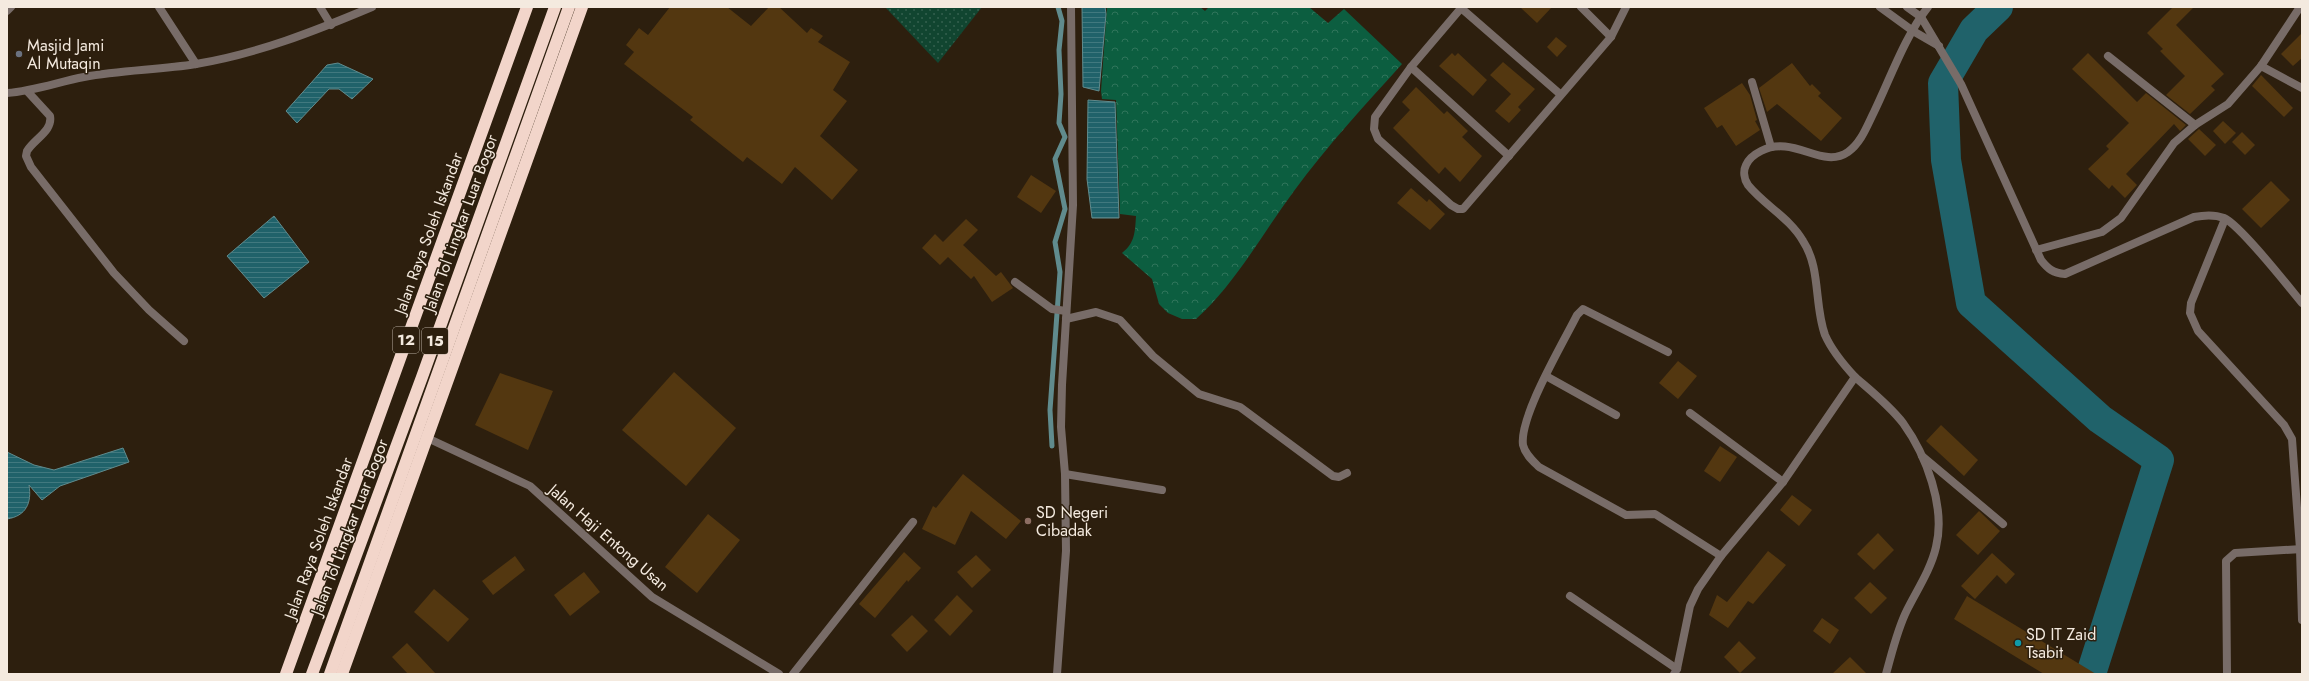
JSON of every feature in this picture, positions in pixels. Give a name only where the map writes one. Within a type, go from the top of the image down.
[{"type":"highway","name":"Jalan Raya Soleh Iskandar","points":[[286,674],[527,7]]},
{"type":"highway","name":"Jalan Tol Lingkar Luar Bogor","points":[[312,674],[422,377],[555,7]]},
{"type":"highway","name":"12","points":[[330,674],[569,7]]},
{"type":"highway","name":"15","points":[[342,674],[582,7]]},
{"type":"street","points":[[7,11],[11,7]]},
{"type":"street","points":[[159,7],[196,64]]},
{"type":"street","points":[[320,7],[331,25]]},
{"type":"street","points":[[7,93],[28,92],[84,77],[196,64],[259,50],[331,25],[372,7]]},
{"type":"street","points":[[1057,674],[1066,551],[1065,474],[1061,427],[1065,313],[1073,204],[1071,7]]},
{"type":"street","points":[[1581,7],[1611,37]]},
{"type":"street","points":[[1560,94],[1462,8],[1411,67],[1375,117],[1374,129],[1378,139],[1458,209],[1463,209],[1470,204],[1560,94],[1611,37],[1626,7]]},
{"type":"street","points":[[1880,7],[1913,31],[1939,46]]},
{"type":"street","points":[[1907,7],[1921,17],[1961,84],[2036,250],[2048,269],[2056,273],[2065,274],[2194,217],[2206,215],[2225,219],[2232,224],[2302,303]]},
{"type":"street","points":[[1886,674],[1892,649],[1906,612],[1928,571],[1937,546],[1938,517],[1934,491],[1921,455],[1903,423],[1884,402],[1855,377],[1840,360],[1826,335],[1807,247],[1795,230],[1748,184],[1744,171],[1750,158],[1771,147],[1795,147],[1823,157],[1834,158],[1850,151],[1862,134],[1913,31],[1928,7]]},
{"type":"street","points":[[2036,250],[2102,232],[2121,218],[2174,143],[2194,125],[2228,104],[2261,66],[2300,7]]},
{"type":"street","points":[[2108,56],[2194,125]]},
{"type":"street","points":[[2261,66],[2302,88]]},
{"type":"street","points":[[1411,67],[1509,156]]},
{"type":"street","points":[[1752,82],[1771,147]]},
{"type":"street","points":[[28,92],[50,116],[51,120],[48,128],[27,151],[26,156],[31,167],[114,273],[149,310],[184,341]]},
{"type":"street","points":[[2225,219],[2191,303],[2190,313],[2198,331],[2289,431],[2294,446],[2301,549],[2302,620]]},
{"type":"street","points":[[1015,282],[1052,309],[1065,313],[1096,312],[1120,320],[1154,356],[1199,394],[1240,407],[1333,476],[1339,477],[1347,473]]},
{"type":"street","points":[[1668,352],[1583,309],[1577,315],[1546,376],[1525,422],[1523,445],[1529,456],[1539,467],[1626,515],[1655,514],[1721,556]]},
{"type":"street","points":[[1546,376],[1616,415]]},
{"type":"street","points":[[1570,596],[1675,671],[1690,606],[1701,584],[1721,556],[1783,482],[1855,377]]},
{"type":"street","points":[[1690,413],[1783,482]]},
{"type":"street","name":"Jalan Haji Entong Usan","points":[[416,433],[530,486],[652,596],[779,674]]},
{"type":"street","points":[[1921,455],[2003,524]]},
{"type":"street","points":[[1065,474],[1162,490]]},
{"type":"street","points":[[793,674],[913,522]]},
{"type":"street","points":[[2227,674],[2226,561],[2235,553],[2301,549]]},
{"type":"green space","points":[[885,7],[982,7],[938,63]]},
{"type":"green space","points":[[1107,7],[1200,7],[1205,11],[1209,7],[1309,7],[1328,23],[1344,9],[1402,64],[1346,126],[1320,158],[1282,207],[1248,258],[1224,290],[1196,319],[1182,319],[1168,313],[1159,304],[1152,279],[1122,253],[1130,245],[1134,237],[1136,216],[1120,214],[1116,100],[1102,99],[1101,91]]},
{"type":"water","points":[[1082,7],[1105,7],[1106,14],[1099,91],[1083,87]]},
{"type":"water","points":[[338,63],[373,79],[352,99],[339,89],[329,89],[297,123],[286,111],[327,65]]},
{"type":"water","points":[[1088,100],[1115,102],[1119,218],[1092,218],[1087,179]]},
{"type":"water","points":[[274,216],[309,262],[264,298],[227,256]]},
{"type":"water","points":[[123,448],[129,462],[60,486],[42,500],[29,485],[30,497],[26,508],[19,515],[7,519],[7,452],[34,465],[54,470]]},
{"type":"building","points":[[670,7],[727,7],[751,26],[769,7],[779,7],[807,33],[811,28],[823,36],[818,42],[850,62],[833,90],[847,101],[820,136],[858,170],[832,200],[795,167],[782,184],[747,157],[743,162],[690,120],[693,117],[624,64],[634,52],[626,45],[639,28],[648,35]]},
{"type":"building","points":[[1520,7],[1552,7],[1537,23]]},
{"type":"building","points":[[2173,7],[2194,7],[2176,25],[2224,74],[2211,86],[2215,90],[2190,114],[2166,95],[2185,76],[2160,51],[2163,49],[2147,33]]},
{"type":"building","points":[[2302,33],[2302,58],[2293,66],[2281,54]]},
{"type":"building","points":[[1556,37],[1567,46],[1557,57],[1547,47]]},
{"type":"building","points":[[1452,53],[1455,56],[1458,53],[1487,80],[1473,96],[1439,66]]},
{"type":"building","points":[[2088,53],[2137,102],[2146,93],[2186,125],[2180,131],[2174,124],[2126,174],[2137,185],[2125,198],[2112,185],[2109,189],[2088,169],[2109,149],[2106,146],[2129,123],[2072,69]]},
{"type":"building","points":[[1503,62],[1535,89],[1518,107],[1521,110],[1509,123],[1495,111],[1511,94],[1490,75]]},
{"type":"building","points":[[1792,63],[1810,86],[1812,84],[1821,93],[1818,96],[1842,118],[1821,141],[1777,104],[1767,112],[1759,88]]},
{"type":"building","points":[[2261,75],[2293,108],[2284,117],[2252,86]]},
{"type":"building","points":[[1742,83],[1750,95],[1757,120],[1755,121],[1760,130],[1736,146],[1722,125],[1717,128],[1704,108]]},
{"type":"building","points":[[1416,87],[1444,114],[1447,111],[1468,131],[1462,137],[1482,156],[1460,182],[1445,167],[1439,174],[1393,128],[1410,110],[1402,102]]},
{"type":"building","points":[[2223,121],[2236,133],[2225,144],[2213,131]]},
{"type":"building","points":[[2199,129],[2216,145],[2205,156],[2188,139]]},
{"type":"building","points":[[2242,132],[2255,145],[2245,155],[2232,142]]},
{"type":"building","points":[[1031,175],[1056,191],[1041,213],[1017,197]]},
{"type":"building","points":[[2271,181],[2290,200],[2261,228],[2242,209]]},
{"type":"building","points":[[1411,188],[1427,202],[1429,199],[1445,214],[1430,230],[1397,203]]},
{"type":"building","points":[[966,219],[978,230],[963,245],[996,276],[1001,272],[1013,288],[992,302],[974,276],[971,279],[948,257],[940,265],[922,248],[935,234],[943,242]]},
{"type":"building","points":[[1678,361],[1697,376],[1678,399],[1659,383]]},
{"type":"building","points":[[674,372],[736,428],[686,486],[622,430]]},
{"type":"building","points":[[500,373],[553,391],[528,450],[475,425]]},
{"type":"building","points":[[1941,425],[1978,460],[1964,476],[1926,441]]},
{"type":"building","points":[[1720,446],[1737,457],[1720,482],[1704,471]]},
{"type":"building","points":[[963,474],[1021,521],[1006,539],[971,511],[955,545],[922,529],[933,506],[936,508]]},
{"type":"building","points":[[1792,495],[1812,510],[1799,526],[1780,510]]},
{"type":"building","points":[[1979,511],[2000,531],[1978,555],[1956,535]]},
{"type":"building","points":[[708,514],[740,540],[697,593],[665,567]]},
{"type":"building","points":[[1878,533],[1894,550],[1874,570],[1857,554]]},
{"type":"building","points":[[1768,551],[1786,565],[1753,604],[1748,601],[1728,628],[1709,615],[1717,595],[1727,602]]},
{"type":"building","points":[[904,552],[921,568],[908,582],[907,580],[875,618],[859,604]]},
{"type":"building","points":[[1992,553],[2015,574],[2006,584],[1997,575],[1975,599],[1961,586]]},
{"type":"building","points":[[976,555],[991,570],[972,588],[957,572]]},
{"type":"building","points":[[515,556],[525,570],[493,595],[482,581]]},
{"type":"building","points":[[584,572],[600,592],[570,616],[554,595]]},
{"type":"building","points":[[1870,582],[1887,598],[1871,614],[1854,598]]},
{"type":"building","points":[[434,589],[469,619],[448,642],[414,612]]},
{"type":"building","points":[[957,595],[973,611],[950,636],[934,620]]},
{"type":"building","name":"SD IT Zaid Tsabit","points":[[1967,596],[2096,674],[2044,674],[1954,619]]},
{"type":"building","points":[[912,615],[928,631],[907,652],[891,635]]},
{"type":"building","points":[[1822,618],[1839,630],[1830,644],[1813,631]]},
{"type":"building","points":[[1739,641],[1756,658],[1740,673],[1724,657]]},
{"type":"building","points":[[407,643],[436,674],[408,674],[392,657]]},
{"type":"building","points":[[1850,657],[1867,674],[1832,674]]},
{"type":"waterway","points":[[1052,446],[1050,410],[1060,272],[1055,242],[1065,209],[1055,159],[1065,137],[1059,123],[1061,94],[1059,50],[1062,21],[1058,7]]},
{"type":"waterway","points":[[1998,7],[1974,30],[1943,83],[1946,160],[1971,303],[2100,419],[2159,460],[2091,674]]},
{"type":"place","name":"Masjid Jami Al Mutaqin","points":[[19,54]]},
{"type":"place","name":"SD Negeri Cibadak","points":[[1028,521]]},
{"type":"place","name":"SD IT Zaid Tsabit","points":[[2018,643]]}]
